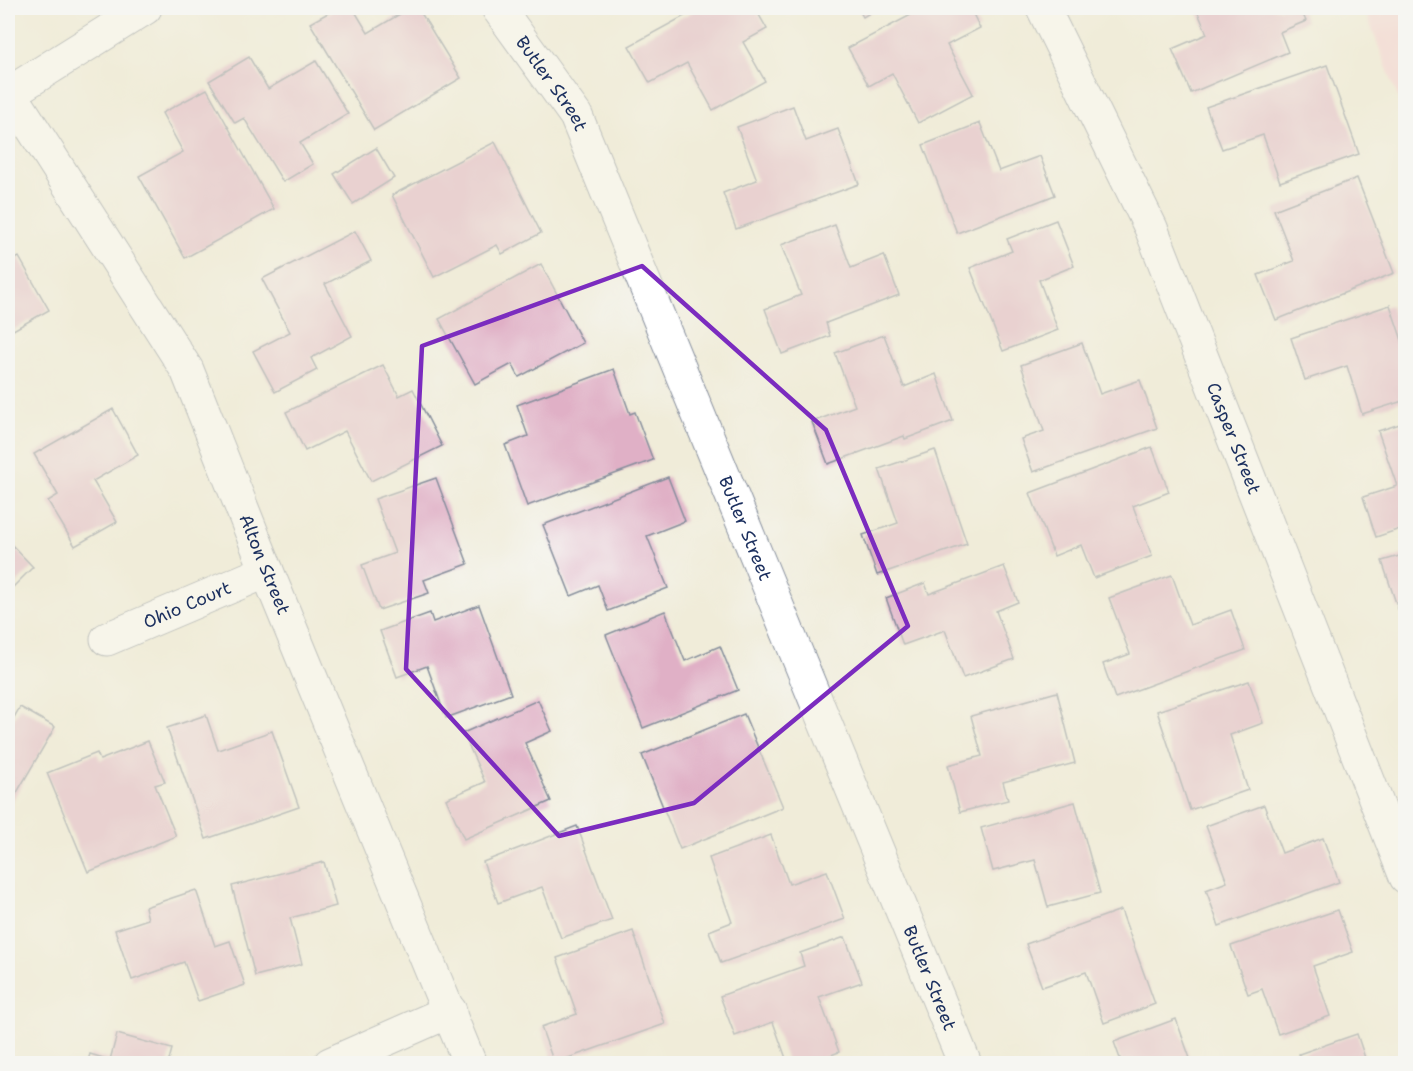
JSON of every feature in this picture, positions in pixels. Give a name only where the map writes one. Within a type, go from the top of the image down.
[{"type":"street","points":[[9,93],[145,8]]},
{"type":"street","name":"Butler Street","points":[[498,8],[576,116],[966,1064]]},
{"type":"street","name":"Casper Street","points":[[1043,8],[1151,228],[1406,877]]},
{"type":"street","name":"Alton Street","points":[[9,93],[186,370],[470,1064]]},
{"type":"street","name":"Ohio Court","points":[[107,639],[267,571]]},
{"type":"street","points":[[330,1064],[450,1011]]},
{"type":"highlighted area","points":[[642,266],[826,430],[908,626],[694,803],[559,836],[406,669],[422,346]]},
{"type":"shaded area","points":[[1364,8],[1405,8],[1405,116]]},
{"type":"building","points":[[337,8],[353,8],[368,33],[410,8],[418,8],[461,78],[374,130],[310,23]]},
{"type":"building","points":[[699,8],[755,8],[767,29],[743,42],[765,81],[713,110],[687,63],[650,83],[629,46]]},
{"type":"building","points":[[858,8],[878,8],[863,17]]},
{"type":"building","points":[[924,8],[970,8],[980,28],[947,45],[973,94],[918,123],[892,73],[869,86],[848,48]]},
{"type":"building","points":[[1196,8],[1300,8],[1306,21],[1280,32],[1288,52],[1191,93],[1172,49],[1207,34]]},
{"type":"building","points":[[249,57],[268,89],[316,61],[348,114],[300,143],[313,164],[283,182],[244,118],[235,123],[209,81]]},
{"type":"building","points":[[1327,65],[1359,154],[1280,182],[1263,135],[1222,149],[1206,107]]},
{"type":"building","points":[[207,89],[274,209],[185,258],[139,176],[183,152],[162,113]]},
{"type":"building","points":[[793,106],[806,141],[838,129],[859,184],[736,229],[723,193],[757,180],[737,127]]},
{"type":"building","points":[[980,123],[999,171],[1040,156],[1055,195],[957,233],[923,145]]},
{"type":"building","points":[[495,142],[541,233],[502,254],[497,245],[434,277],[392,195]]},
{"type":"building","points":[[376,148],[394,178],[353,204],[334,174]]},
{"type":"building","points":[[1357,178],[1394,273],[1276,320],[1258,275],[1294,261],[1274,210]]},
{"type":"building","points":[[1056,220],[1074,266],[1039,280],[1058,330],[1003,351],[970,268],[1012,251],[1007,239]]},
{"type":"building","points":[[835,225],[851,268],[884,255],[899,295],[826,323],[830,336],[782,354],[765,309],[801,295],[781,245]]},
{"type":"building","points":[[355,231],[371,261],[325,284],[352,336],[311,358],[317,370],[275,392],[253,351],[290,332],[262,279]]},
{"type":"building","points":[[19,257],[49,310],[8,333],[8,263]]},
{"type":"building","points":[[541,264],[583,343],[519,377],[512,364],[475,384],[439,319]]},
{"type":"building","points":[[1390,305],[1406,352],[1406,400],[1362,414],[1347,366],[1305,380],[1291,338]]},
{"type":"building","points":[[884,335],[904,387],[936,374],[953,421],[828,464],[812,422],[855,406],[835,353]]},
{"type":"building","points":[[1082,343],[1100,394],[1140,380],[1157,428],[1033,472],[1021,439],[1044,431],[1021,365]]},
{"type":"building","points":[[383,365],[399,396],[413,389],[442,446],[371,481],[345,431],[305,451],[286,412]]},
{"type":"building","points":[[614,369],[630,414],[635,412],[653,460],[527,506],[505,445],[528,436],[517,405]]},
{"type":"building","points":[[113,409],[138,455],[93,481],[117,522],[75,546],[48,501],[58,495],[34,454]]},
{"type":"building","points":[[1406,422],[1406,527],[1376,537],[1363,497],[1397,486],[1378,431]]},
{"type":"building","points":[[1152,447],[1169,492],[1133,506],[1152,556],[1094,578],[1081,545],[1054,556],[1030,493]]},
{"type":"building","points":[[935,450],[967,544],[877,575],[863,535],[898,523],[879,469]]},
{"type":"building","points":[[668,477],[685,521],[647,536],[668,588],[608,611],[598,585],[571,596],[543,525]]},
{"type":"building","points":[[436,478],[468,564],[424,580],[429,593],[379,610],[362,565],[395,553],[375,499]]},
{"type":"building","points":[[8,541],[33,567],[8,592]]},
{"type":"building","points":[[1406,554],[1406,606],[1398,609],[1382,561]]},
{"type":"building","points":[[1004,566],[1018,602],[996,611],[1014,659],[963,678],[945,630],[903,645],[886,598],[925,583],[929,594]]},
{"type":"building","points":[[1172,575],[1190,625],[1231,610],[1245,650],[1115,698],[1103,664],[1130,654],[1109,598]]},
{"type":"building","points":[[479,605],[511,694],[446,718],[427,666],[397,677],[380,631],[430,613],[433,622]]},
{"type":"building","points":[[665,611],[685,661],[720,646],[738,690],[643,728],[606,635]]},
{"type":"building","points":[[1249,681],[1263,723],[1230,735],[1248,790],[1190,810],[1157,711]]},
{"type":"building","points":[[1057,692],[1075,763],[1003,782],[1008,800],[960,812],[948,765],[982,756],[971,716]]},
{"type":"building","points":[[538,700],[552,731],[525,743],[551,801],[464,839],[446,799],[485,782],[463,733]]},
{"type":"building","points":[[20,707],[55,727],[8,808],[8,728]]},
{"type":"building","points":[[744,714],[783,807],[680,849],[642,755]]},
{"type":"building","points":[[206,715],[218,750],[272,731],[299,807],[206,839],[167,728]]},
{"type":"building","points":[[148,741],[165,782],[155,785],[176,836],[88,872],[47,773],[97,753],[100,760]]},
{"type":"building","points":[[1075,802],[1100,893],[1048,907],[1035,860],[993,871],[981,828]]},
{"type":"building","points":[[1264,805],[1282,853],[1323,838],[1339,882],[1219,926],[1206,890],[1227,882],[1206,826]]},
{"type":"building","points":[[577,826],[612,920],[561,938],[542,887],[498,903],[483,862]]},
{"type":"building","points":[[771,835],[789,884],[827,871],[845,919],[721,963],[709,931],[732,922],[709,858]]},
{"type":"building","points":[[324,862],[336,906],[290,918],[302,964],[255,976],[232,886]]},
{"type":"building","points":[[196,890],[215,946],[230,941],[245,985],[198,1001],[184,962],[132,980],[115,930],[148,919],[145,907]]},
{"type":"building","points":[[1121,910],[1155,1004],[1104,1023],[1086,972],[1042,987],[1026,944]]},
{"type":"building","points":[[1338,910],[1353,952],[1313,966],[1330,1016],[1278,1034],[1262,989],[1248,994],[1231,946]]},
{"type":"building","points":[[633,931],[665,1024],[554,1063],[541,1027],[577,1014],[557,958]]},
{"type":"building","points":[[845,937],[862,982],[819,997],[839,1052],[807,1064],[788,1064],[773,1022],[735,1036],[720,996],[804,966],[800,953]]},
{"type":"building","points":[[1176,1019],[1192,1064],[1122,1064],[1114,1042]]},
{"type":"building","points":[[117,1034],[172,1049],[168,1064],[87,1064],[90,1054],[110,1060]]},
{"type":"building","points":[[1357,1034],[1367,1064],[1302,1064],[1299,1054]]}]
